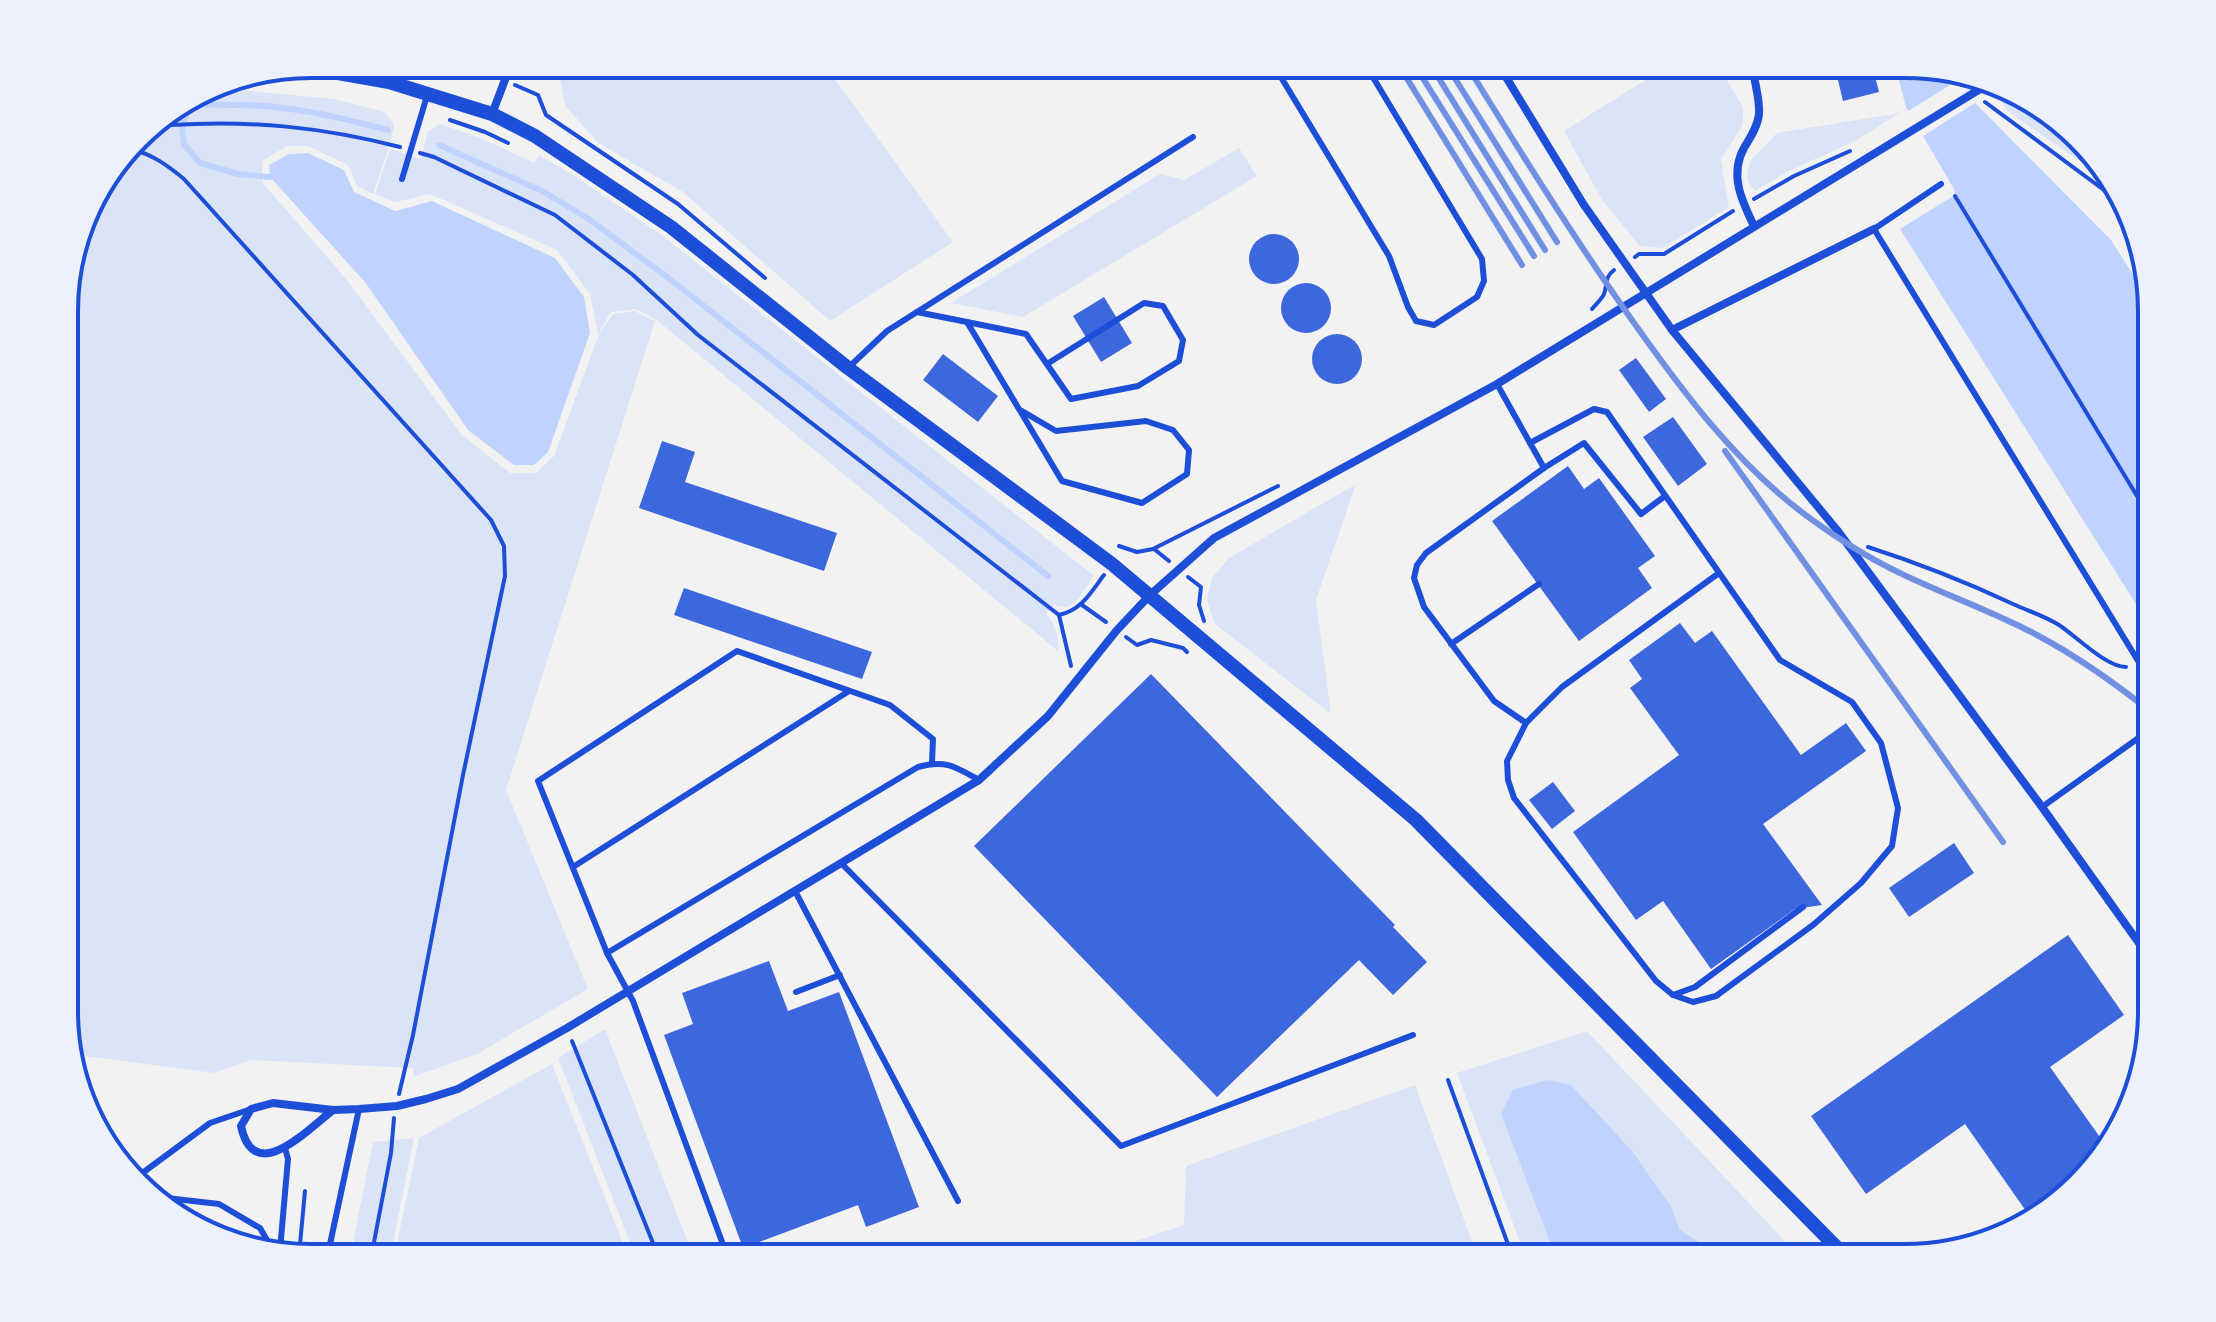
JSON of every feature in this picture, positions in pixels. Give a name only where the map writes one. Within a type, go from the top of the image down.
[{"type":"street","points":[[366,78],[428,93],[492,114],[535,136],[671,227],[848,368],[1112,564],[1416,820],[1833,1244]]},
{"type":"street","points":[[492,114],[507,78]]},
{"type":"street","points":[[1507,78],[1584,205],[1672,330],[1837,530],[2138,942]]},
{"type":"street","points":[[1754,78],[1759,116],[1741,152],[1736,170],[1743,205],[1754,226]]},
{"type":"street","points":[[333,1110],[285,1148],[271,1154],[256,1153],[245,1143],[241,1126],[251,1109],[273,1103],[333,1110],[359,1109],[397,1106],[458,1089],[567,1028],[979,780],[1048,716],[1117,630],[1150,595],[1214,538],[1497,384],[1981,91]]},
{"type":"street","points":[[1672,330],[1874,229]]},
{"type":"lane","points":[[1281,78],[1389,256],[1416,321],[1434,325],[1477,297],[1484,281],[1482,259],[1373,78]]},
{"type":"lane","points":[[402,179],[428,93]]},
{"type":"lane","points":[[848,368],[887,331],[1193,137]]},
{"type":"lane","points":[[1941,184],[1874,229],[2138,661]]},
{"type":"lane","points":[[917,312],[1026,334],[1071,399],[1138,386],[1179,361],[1183,340],[1163,306],[1144,303],[1047,364]]},
{"type":"lane","points":[[967,322],[1062,481],[1142,503],[1187,474],[1189,450],[1173,430],[1146,421],[1056,431],[1022,411]]},
{"type":"lane","points":[[1497,384],[1544,468]]},
{"type":"lane","points":[[1530,443],[1594,409],[1607,412],[1780,660],[1852,702],[1881,743],[1898,808],[1892,846],[1861,883],[1813,925],[1716,996],[1693,1002],[1673,995],[1656,981],[1514,798],[1508,780],[1507,761],[1526,723],[1562,687],[1719,573]]},
{"type":"lane","points":[[1526,723],[1494,701],[1424,607],[1414,578],[1417,565],[1426,553],[1584,443],[1641,514],[1665,496]]},
{"type":"lane","points":[[1451,644],[1539,584]]},
{"type":"lane","points":[[723,1244],[628,991],[607,953],[538,781],[737,651],[890,705],[933,739],[932,762]]},
{"type":"lane","points":[[573,867],[849,691]]},
{"type":"lane","points":[[2042,807],[2138,738]]},
{"type":"lane","points":[[607,953],[918,767],[932,762],[946,763],[979,780]]},
{"type":"lane","points":[[841,863],[1121,1146],[1413,1035]]},
{"type":"lane","points":[[795,891],[958,1201]]},
{"type":"lane","points":[[1673,995],[1695,987],[1803,907]]},
{"type":"lane","points":[[796,992],[840,975]]},
{"type":"lane","points":[[143,1173],[210,1123],[251,1109]]},
{"type":"lane","points":[[330,1244],[359,1109]]},
{"type":"lane","points":[[281,1242],[288,1159],[285,1148]]},
{"type":"lane","points":[[173,1199],[219,1204],[260,1228],[266,1239]]},
{"type":"path","points":[[498,78],[538,95],[546,115],[678,204],[774,286]]},
{"type":"path","points":[[1984,92],[1987,105],[2104,190]]},
{"type":"path","points":[[422,111],[513,145]]},
{"type":"path","points":[[173,124],[287,125],[358,136],[434,157],[555,215],[633,275],[698,335],[1059,615],[1066,646]]},
{"type":"path","points":[[1580,317],[1593,308],[1604,293],[1609,273],[1639,254],[1664,254],[1794,176],[1854,149]]},
{"type":"path","points":[[142,151],[173,170],[215,213],[491,520],[504,546],[505,576],[397,1106],[374,1244]]},
{"type":"path","points":[[1955,196],[2138,498]]},
{"type":"path","points":[[1114,543],[1137,552],[1153,549],[1280,485]]},
{"type":"path","points":[[1867,547],[1918,564],[2058,624],[2121,667],[2138,666]]},
{"type":"path","points":[[1201,587],[1199,605],[1204,620]]},
{"type":"path","points":[[1059,615],[1082,605]]},
{"type":"path","points":[[1137,645],[1151,640],[1183,648],[1195,658]]},
{"type":"path","points":[[567,1028],[653,1244]]},
{"type":"path","points":[[1448,1080],[1508,1244]]},
{"type":"path","points":[[300,1243],[305,1191]]},
{"type":"shaded area","points":[[560,78],[834,78],[953,242],[830,321],[683,192],[598,143],[565,105]]},
{"type":"shaded area","points":[[1649,78],[1725,78],[1743,107],[1743,124],[1721,160],[1729,207],[1663,248],[1640,246],[1602,200],[1564,131]]},
{"type":"shaded area","points":[[237,90],[334,99],[385,112],[394,125],[373,194],[357,186],[348,165],[308,146],[287,146],[262,161],[263,183],[346,279],[462,435],[510,473],[536,473],[554,456],[599,334],[613,314],[635,311],[655,321],[506,790],[588,989],[477,1054],[413,1077],[414,1068],[251,1060],[214,1073],[83,1056],[80,1041],[78,311],[80,281],[90,236],[117,182],[157,136],[195,109]]},
{"type":"shaded area","points":[[2000,99],[2047,126],[2087,166],[2006,110]]},
{"type":"shaded area","points":[[1900,113],[1855,141],[1789,171],[1755,191],[1748,182],[1747,170],[1753,158],[1777,133]]},
{"type":"shaded area","points":[[440,124],[483,139],[534,163],[539,155],[663,236],[1094,576],[1075,603],[1067,607],[1054,605],[1046,613],[1056,631],[1058,651],[658,321],[636,309],[611,312],[598,334],[590,294],[557,250],[430,194],[395,202],[375,194],[390,149],[421,159],[428,132]]},
{"type":"shaded area","points":[[1239,148],[1257,176],[1023,317],[951,303],[1160,174],[1184,180]]},
{"type":"shaded area","points":[[1356,484],[1316,600],[1331,714],[1215,624],[1207,600],[1212,578],[1229,558]]},
{"type":"shaded area","points":[[605,1029],[689,1244],[631,1244],[558,1058]]},
{"type":"shaded area","points":[[1587,1031],[1787,1244],[1521,1244],[1457,1073]]},
{"type":"shaded area","points":[[552,1064],[623,1244],[397,1244],[419,1138]]},
{"type":"shaded area","points":[[1415,1085],[1473,1244],[1127,1244],[1184,1225],[1186,1166]]},
{"type":"shaded area","points":[[414,1138],[393,1244],[353,1244],[373,1142]]},
{"type":"water","points":[[1899,78],[1935,80],[1966,86],[1976,104],[2111,240],[2136,279],[2138,607],[1900,229],[1955,195],[1906,107]]},
{"type":"water","points":[[308,153],[344,170],[354,192],[395,211],[432,201],[555,258],[584,297],[590,333],[548,452],[534,465],[514,465],[468,430],[365,282],[270,177],[269,165],[289,154]]},
{"type":"water","points":[[1547,1080],[1571,1085],[1632,1151],[1670,1205],[1680,1230],[1701,1244],[1551,1244],[1501,1113],[1513,1090]]},
{"type":"pier","points":[[1953,84],[1972,88],[1978,101],[1920,138],[1905,113]]},
{"type":"building","points":[[1837,78],[1876,78],[1879,92],[1843,101]]},
{"type":"building","points":[[1274,234],[1292,241],[1299,259],[1292,277],[1274,284],[1256,277],[1249,259],[1256,241]]},
{"type":"building","points":[[1306,283],[1324,290],[1331,308],[1324,326],[1306,333],[1288,326],[1281,308],[1288,290]]},
{"type":"building","points":[[1104,297],[1132,343],[1101,362],[1073,316]]},
{"type":"building","points":[[1337,334],[1355,341],[1362,359],[1355,377],[1337,384],[1319,377],[1312,359],[1319,341]]},
{"type":"building","points":[[943,354],[998,396],[978,422],[923,380]]},
{"type":"building","points":[[1636,358],[1666,399],[1649,412],[1619,370]]},
{"type":"building","points":[[1673,417],[1707,464],[1678,486],[1643,437]]},
{"type":"building","points":[[662,441],[695,452],[685,482],[837,533],[824,571],[639,508]]},
{"type":"building","points":[[1568,466],[1584,489],[1599,478],[1655,556],[1638,568],[1652,588],[1579,641],[1492,521]]},
{"type":"building","points":[[684,588],[872,652],[862,679],[674,615]]},
{"type":"building","points":[[1680,623],[1695,643],[1712,631],[1801,755],[1846,723],[1866,751],[1763,824],[1822,905],[1795,909],[1711,969],[1663,901],[1636,920],[1573,832],[1679,755],[1630,688],[1642,679],[1629,660]]},
{"type":"building","points":[[1151,674],[1395,925],[1393,927],[1427,962],[1393,995],[1359,960],[1217,1097],[974,846]]},
{"type":"building","points":[[1553,782],[1575,811],[1552,829],[1529,800]]},
{"type":"building","points":[[1954,843],[1974,873],[1909,917],[1889,888]]},
{"type":"building","points":[[2068,935],[2124,1015],[2050,1067],[2100,1137],[2070,1176],[2025,1210],[1965,1124],[1866,1194],[1811,1116]]},
{"type":"building","points":[[769,961],[788,1011],[839,992],[919,1207],[866,1227],[858,1205],[754,1244],[742,1244],[664,1035],[693,1024],[682,993]]},
{"type":"waterway","points":[[203,105],[270,106],[322,114],[388,130]]},
{"type":"waterway","points":[[186,114],[182,126],[184,144],[200,163],[238,174],[270,177]]},
{"type":"waterway","points":[[439,145],[542,191],[587,218],[666,276],[1048,576]]},
{"type":"railway","points":[[1407,78],[1522,265]]},
{"type":"railway","points":[[1423,78],[1534,256]]},
{"type":"railway","points":[[1439,78],[1545,250]]},
{"type":"railway","points":[[1455,78],[1557,242]]},
{"type":"railway","points":[[1475,78],[1565,221],[1647,341],[1710,424],[1758,474],[1811,519],[1856,549],[1904,575],[2037,635],[2096,671],[2138,702]]},
{"type":"railway","points":[[1725,451],[2003,842]]}]
